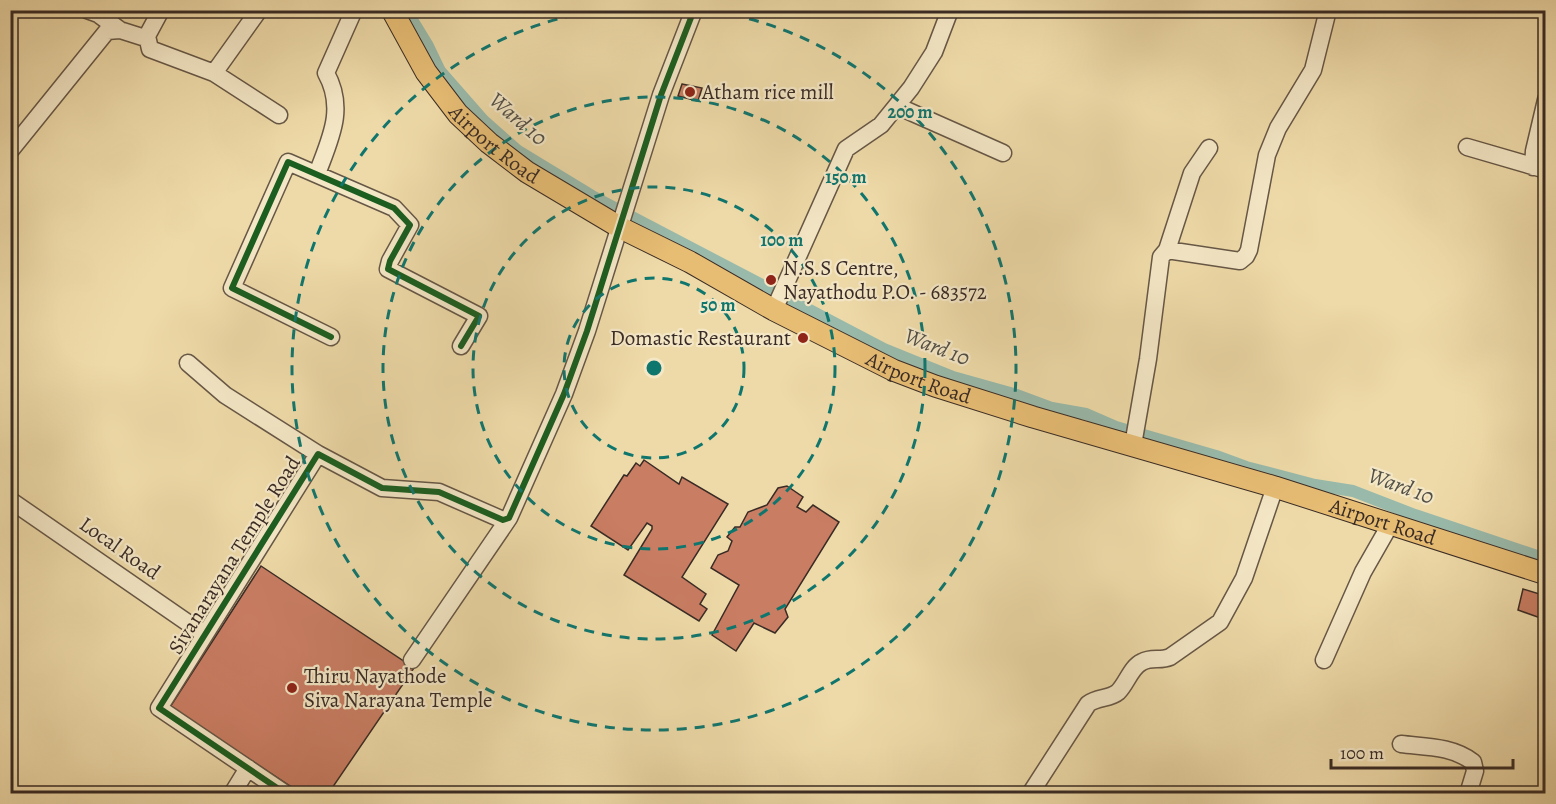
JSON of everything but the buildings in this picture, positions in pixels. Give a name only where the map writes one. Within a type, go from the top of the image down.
[{"type":"main road","name":"Airport Road","points":[[392,10],[426,72],[458,114],[489,143],[527,172],[623,218],[690,262],[892,370],[1033,417],[1134,436],[1275,487],[1545,574]]},
{"type":"street","points":[[161,10],[147,36],[150,49],[214,73],[279,115]]},
{"type":"street","points":[[214,73],[259,10]]},
{"type":"street","points":[[317,174],[336,121],[334,88],[326,73],[354,10]]},
{"type":"street","points":[[412,660],[508,518],[564,394],[623,218],[661,95],[694,10]]},
{"type":"street","points":[[775,308],[846,149],[881,125],[911,88],[934,52],[950,10]]},
{"type":"street","points":[[1167,250],[1240,261],[1246,256],[1267,155],[1278,128],[1312,70],[1328,10]]},
{"type":"street","points":[[95,12],[120,30],[142,37],[147,36]]},
{"type":"street","points":[[10,151],[107,31],[120,30]]},
{"type":"street","points":[[1539,168],[1534,151],[1545,100]]},
{"type":"street","points":[[897,106],[1003,153]]},
{"type":"street","points":[[1467,147],[1539,168]]},
{"type":"street","points":[[1134,436],[1148,359],[1161,257],[1167,250],[1192,173],[1209,148]]},
{"type":"street","points":[[331,337],[232,288],[288,162],[394,208],[410,225],[388,268],[479,316],[462,346]]},
{"type":"street","points":[[188,363],[225,395],[318,454]]},
{"type":"street","name":"Sivanarayana Temple Road","points":[[286,794],[159,708],[318,454],[382,488],[439,492],[502,519],[508,518]]},
{"type":"street","points":[[1030,794],[1088,704],[1093,700],[1114,695],[1143,661],[1164,660],[1170,657],[1220,622],[1244,578],[1275,487]]},
{"type":"street","name":"Local Road","points":[[10,500],[204,634]]},
{"type":"street","points":[[1324,660],[1363,572],[1391,523]]},
{"type":"street","points":[[1401,744],[1453,750],[1466,756],[1473,762],[1475,771],[1468,794]]},
{"type":"street","points":[[231,794],[248,768]]},
{"type":"waterway","name":"Ward 10","points":[[406,10],[440,71],[483,120],[518,151],[592,196],[884,349],[953,377],[1017,395],[1052,408],[1086,414],[1116,427],[1246,467],[1315,485],[1353,491],[1415,515],[1546,559]]},
{"type":"cycle path","points":[[286,794],[159,708],[318,454],[382,488],[439,492],[503,520],[509,518],[564,394],[587,331],[661,95],[694,10]]},
{"type":"cycle path","points":[[331,337],[232,288],[288,162],[394,208],[410,225],[388,269],[479,316],[461,346]]},
{"type":"place","name":"Atham rice mill","points":[[690,92]]},
{"type":"place","name":"N.S.S Centre, Nayathodu P.O. - 683572","points":[[771,280]]},
{"type":"place","name":"Domastic Restaurant","points":[[803,338]]},
{"type":"place","name":"Thiru Nayathode Siva Narayana Temple","points":[[292,688]]}]
